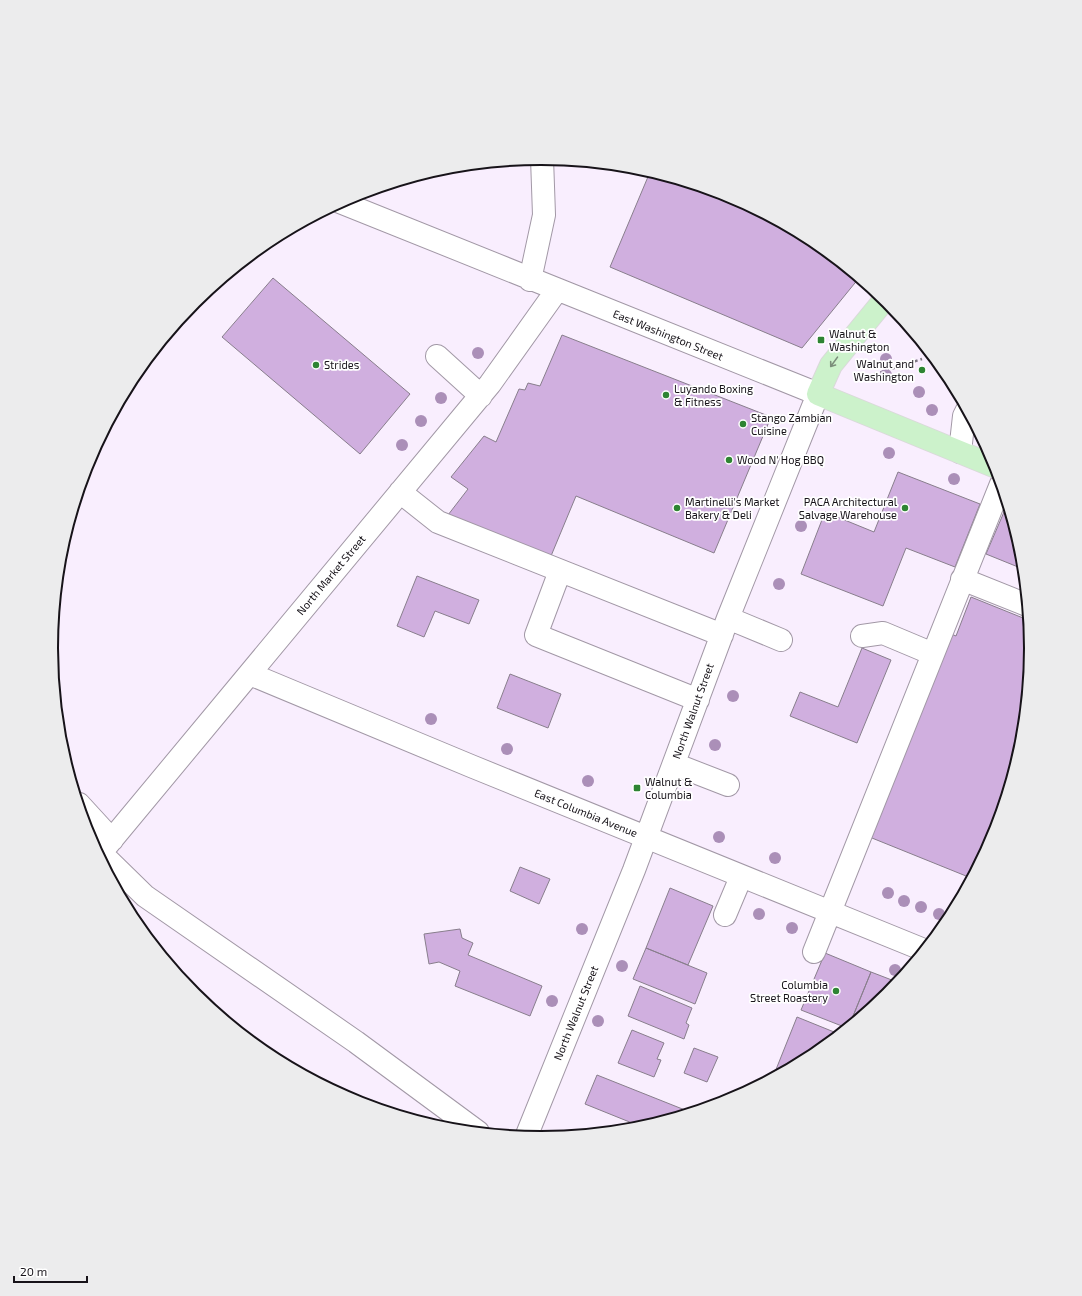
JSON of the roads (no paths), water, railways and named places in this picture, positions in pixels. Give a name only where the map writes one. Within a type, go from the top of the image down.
[{"type":"main road","name":"North Walnut Street","points":[[818,394],[831,365],[881,304]]},
{"type":"main road","name":"East Washington Street","points":[[818,394],[987,463]]},
{"type":"street","points":[[530,280],[544,215],[542,165]]},
{"type":"street","name":"East Washington Street","points":[[348,205],[530,280],[818,394]]},
{"type":"street","name":"North Market Street","points":[[104,850],[481,396],[557,290]]},
{"type":"street","points":[[437,356],[481,396]]},
{"type":"street","name":"North Walnut Street","points":[[529,1131],[646,838],[725,627],[818,394]]},
{"type":"street","points":[[960,452],[964,416]]},
{"type":"street","points":[[960,452],[973,432]]},
{"type":"street","points":[[400,492],[438,522],[560,571],[725,627],[781,640]]},
{"type":"street","points":[[814,952],[998,492]]},
{"type":"street","points":[[560,571],[536,635],[698,700]]},
{"type":"street","points":[[962,579],[1022,603]]},
{"type":"street","points":[[862,636],[883,633],[933,654]]},
{"type":"street","name":"East Columbia Avenue","points":[[250,674],[741,877],[919,948]]},
{"type":"street","points":[[674,764],[728,785]]},
{"type":"street","points":[[96,836],[104,850],[145,896],[356,1042],[469,1126]]},
{"type":"street","points":[[725,915],[741,877]]},
{"type":"place","name":"Walnut & Washington","points":[[821,340]]},
{"type":"place","name":"Strides","points":[[316,365]]},
{"type":"place","name":"Walnut and Washington","points":[[922,370]]},
{"type":"place","name":"Luyando Boxing & Fitness","points":[[666,395]]},
{"type":"place","name":"Stango Zambian Cuisine","points":[[743,424]]},
{"type":"place","name":"Wood N' Hog BBQ","points":[[729,460]]},
{"type":"place","name":"Martinelli's Market Bakery & Deli","points":[[677,508]]},
{"type":"place","name":"PACA Architectural Salvage Warehouse","points":[[905,508]]},
{"type":"place","name":"Walnut & Columbia","points":[[637,788]]},
{"type":"place","name":"Columbia Street Roastery","points":[[836,991]]}]
